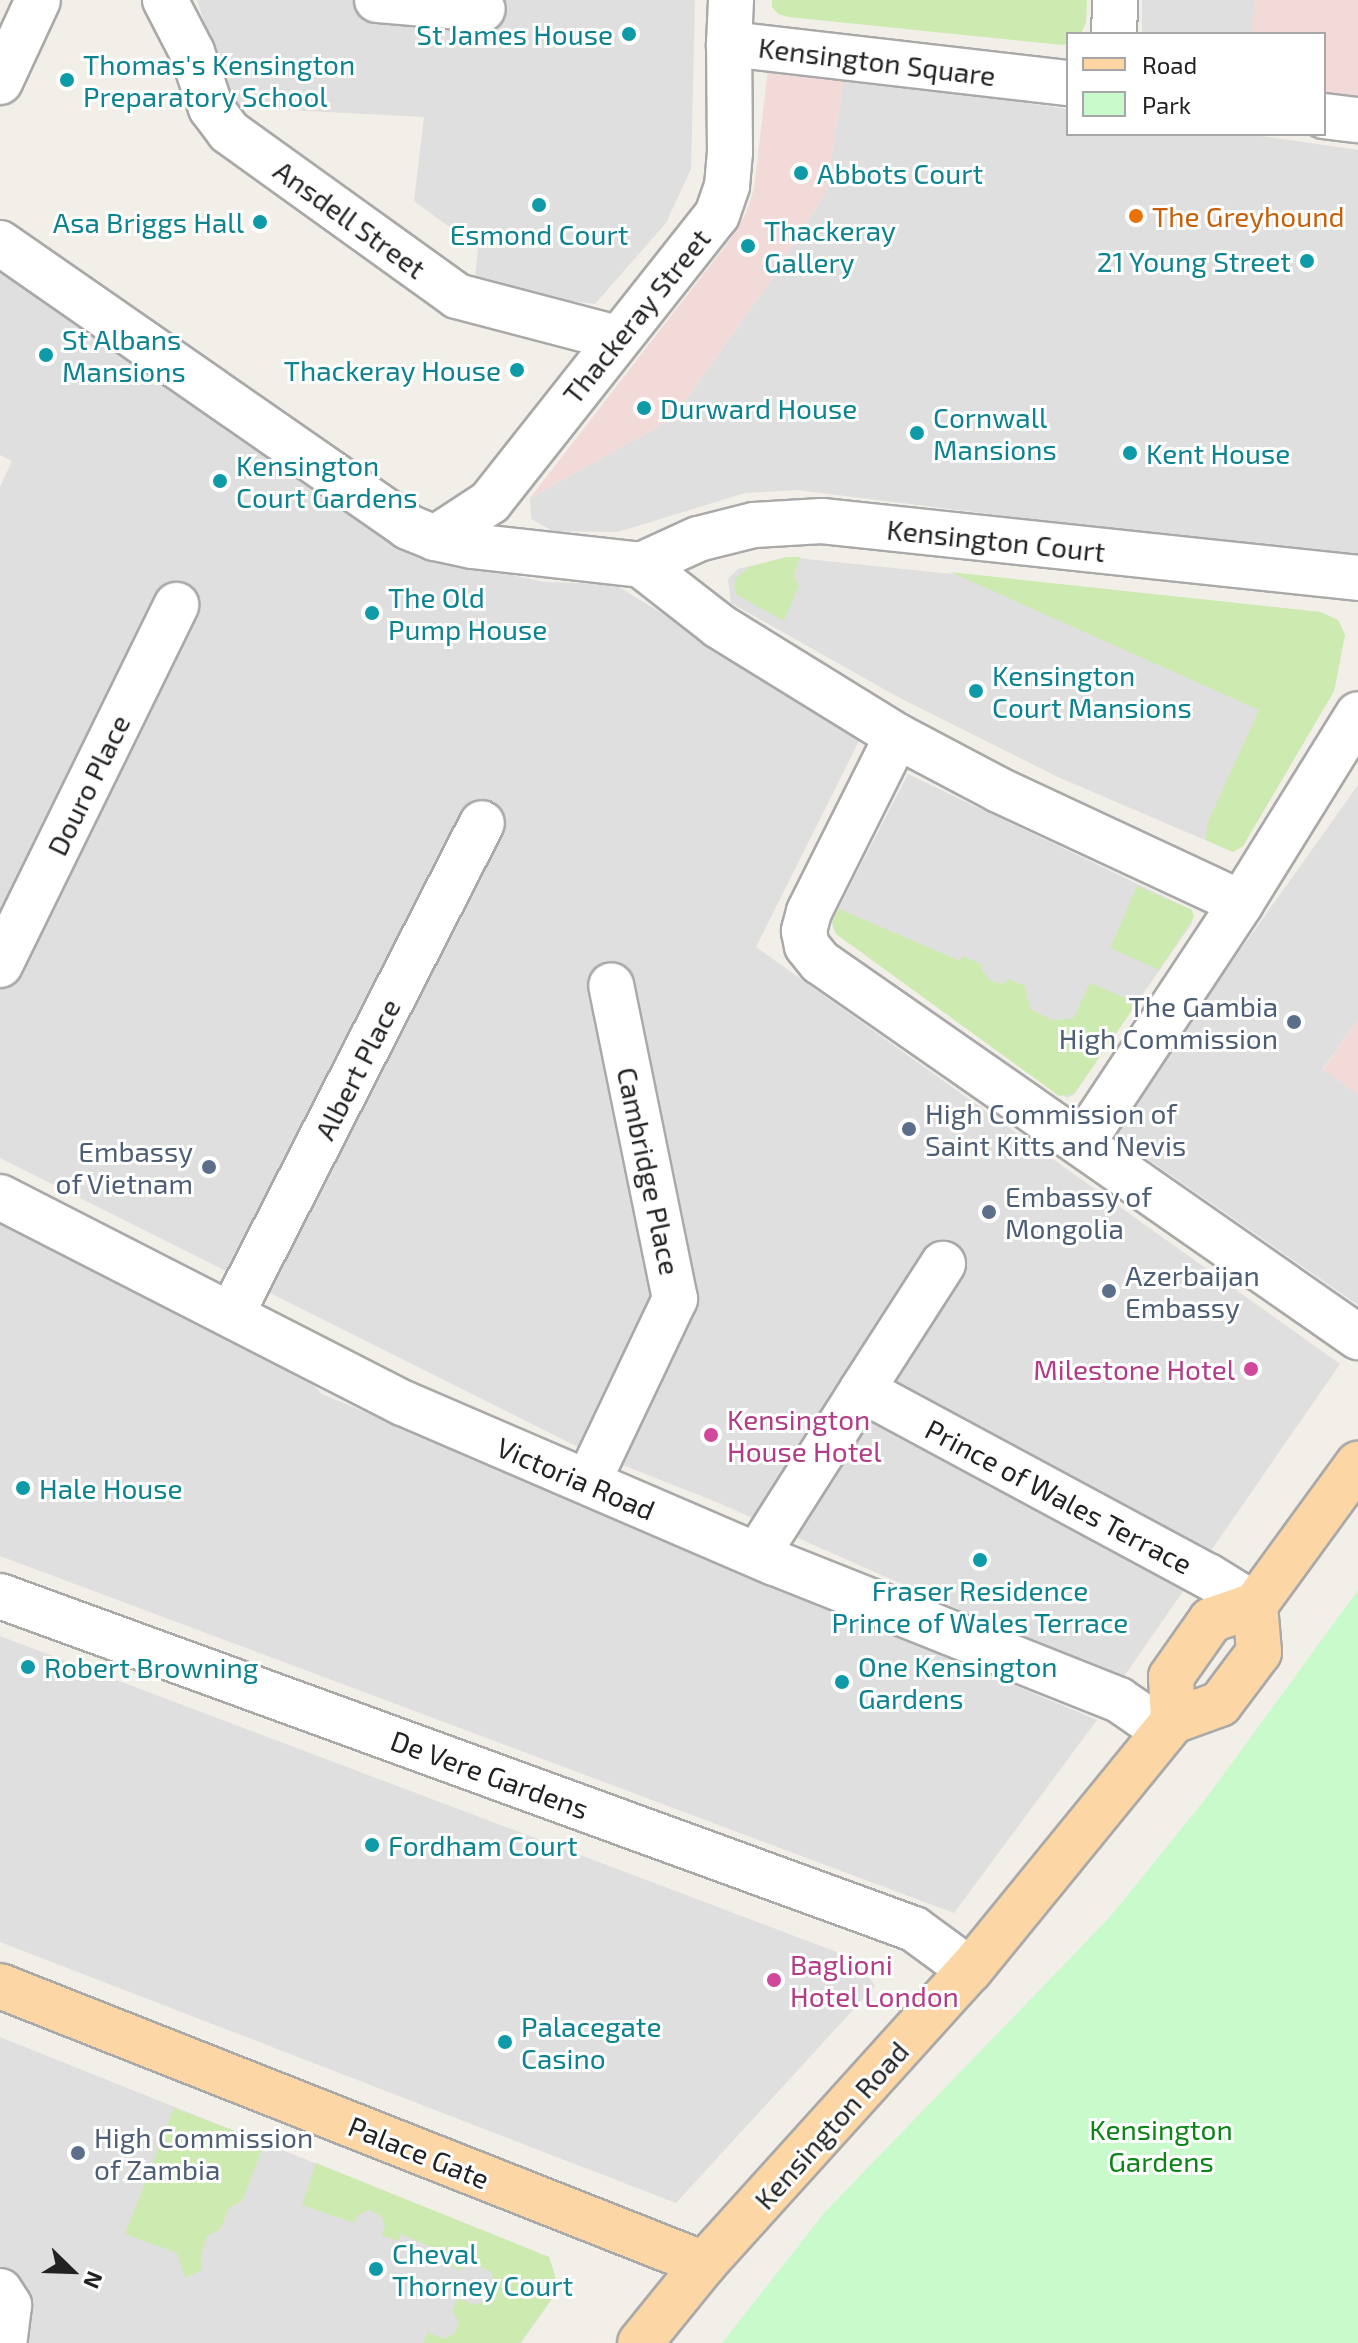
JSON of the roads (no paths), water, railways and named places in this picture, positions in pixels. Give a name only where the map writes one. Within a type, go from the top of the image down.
[{"type":"main road","points":[[1169,1726],[1220,1704],[1259,1652],[1255,1605],[1358,1464]]},
{"type":"main road","name":"Kensington Road","points":[[640,2343],[704,2264],[970,1970],[1169,1726]]},
{"type":"main road","name":"Palace Gate","points":[[0,1986],[704,2264]]},
{"type":"street","points":[[0,82],[38,0]]},
{"type":"street","name":"Ansdell Street","points":[[165,0],[192,52],[211,108],[229,132],[457,296],[617,338]]},
{"type":"street","points":[[377,0],[483,9]]},
{"type":"street","name":"Kensington Square","points":[[731,0],[729,44],[1066,83]]},
{"type":"street","points":[[1114,32],[1115,0]]},
{"type":"street","name":"Thackeray Street","points":[[435,538],[490,502],[717,215],[727,186],[730,153],[729,44]]},
{"type":"street","points":[[1326,116],[1358,120]]},
{"type":"street","points":[[0,243],[408,527],[435,538],[641,565],[719,626],[897,736],[999,790],[1241,903]]},
{"type":"street","name":"Kensington Court","points":[[641,565],[698,539],[754,525],[822,521],[1358,578]]},
{"type":"street","name":"Douro Place","points":[[0,965],[176,605]]},
{"type":"street","points":[[1083,1142],[1241,903],[1358,714]]},
{"type":"street","points":[[897,736],[809,912],[804,931],[807,946],[820,962],[1083,1142],[1358,1337]]},
{"type":"street","name":"Albert Place","points":[[231,1315],[482,823]]},
{"type":"street","name":"Cambridge Place","points":[[588,1482],[675,1299],[611,985]]},
{"type":"street","name":"Victoria Road","points":[[0,1197],[403,1403],[757,1555],[1119,1700],[1169,1726]]},
{"type":"street","points":[[757,1555],[943,1264]]},
{"type":"street","name":"Prince of Wales Terrace","points":[[862,1390],[1208,1576],[1255,1605]]},
{"type":"street","name":"De Vere Gardens","points":[[0,1596],[914,1929],[970,1970]]},
{"type":"street","points":[[0,2291],[9,2305],[4,2343]]},
{"type":"place","name":"St James House","points":[[629,34]]},
{"type":"place","name":"Thomas's Kensington Preparatory School","points":[[67,80]]},
{"type":"place","name":"Abbots Court","points":[[801,173]]},
{"type":"place","name":"Esmond Court","points":[[539,205]]},
{"type":"place","name":"The Greyhound","points":[[1136,216]]},
{"type":"place","name":"Asa Briggs Hall","points":[[260,222]]},
{"type":"place","name":"Thackeray Gallery","points":[[748,246]]},
{"type":"place","name":"21 Young Street","points":[[1307,261]]},
{"type":"place","name":"St Albans Mansions","points":[[46,355]]},
{"type":"place","name":"Thackeray House","points":[[517,370]]},
{"type":"place","name":"Durward House","points":[[644,408]]},
{"type":"place","name":"Cornwall Mansions","points":[[917,433]]},
{"type":"place","name":"Kent House","points":[[1130,453]]},
{"type":"place","name":"Kensington Court Gardens","points":[[220,481]]},
{"type":"place","name":"The Old Pump House","points":[[372,613]]},
{"type":"place","name":"Kensington Court Mansions","points":[[976,691]]},
{"type":"place","name":"The Gambia High Commission","points":[[1294,1022]]},
{"type":"place","name":"High Commission of Saint Kitts and Nevis","points":[[909,1129]]},
{"type":"place","name":"Embassy of Vietnam","points":[[209,1167]]},
{"type":"place","name":"Embassy of Mongolia","points":[[989,1212]]},
{"type":"place","name":"Azerbaijan Embassy","points":[[1109,1291]]},
{"type":"place","name":"Milestone Hotel","points":[[1251,1369]]},
{"type":"place","name":"Kensington House Hotel","points":[[711,1435]]},
{"type":"place","name":"Hale House","points":[[23,1488]]},
{"type":"place","name":"Fraser Residence Prince of Wales Terrace","points":[[980,1560]]},
{"type":"place","name":"Robert Browning","points":[[28,1667]]},
{"type":"place","name":"One Kensington Gardens","points":[[842,1682]]},
{"type":"place","name":"Fordham Court","points":[[372,1845]]},
{"type":"place","name":"Baglioni Hotel London","points":[[774,1980]]},
{"type":"place","name":"Palacegate Casino","points":[[505,2042]]},
{"type":"place","name":"High Commission of Zambia","points":[[78,2153]]},
{"type":"place","name":"Cheval Thorney Court","points":[[376,2269]]},
{"type":"park label","name":"Kensington Gardens","points":[[1161,2145]]}]
